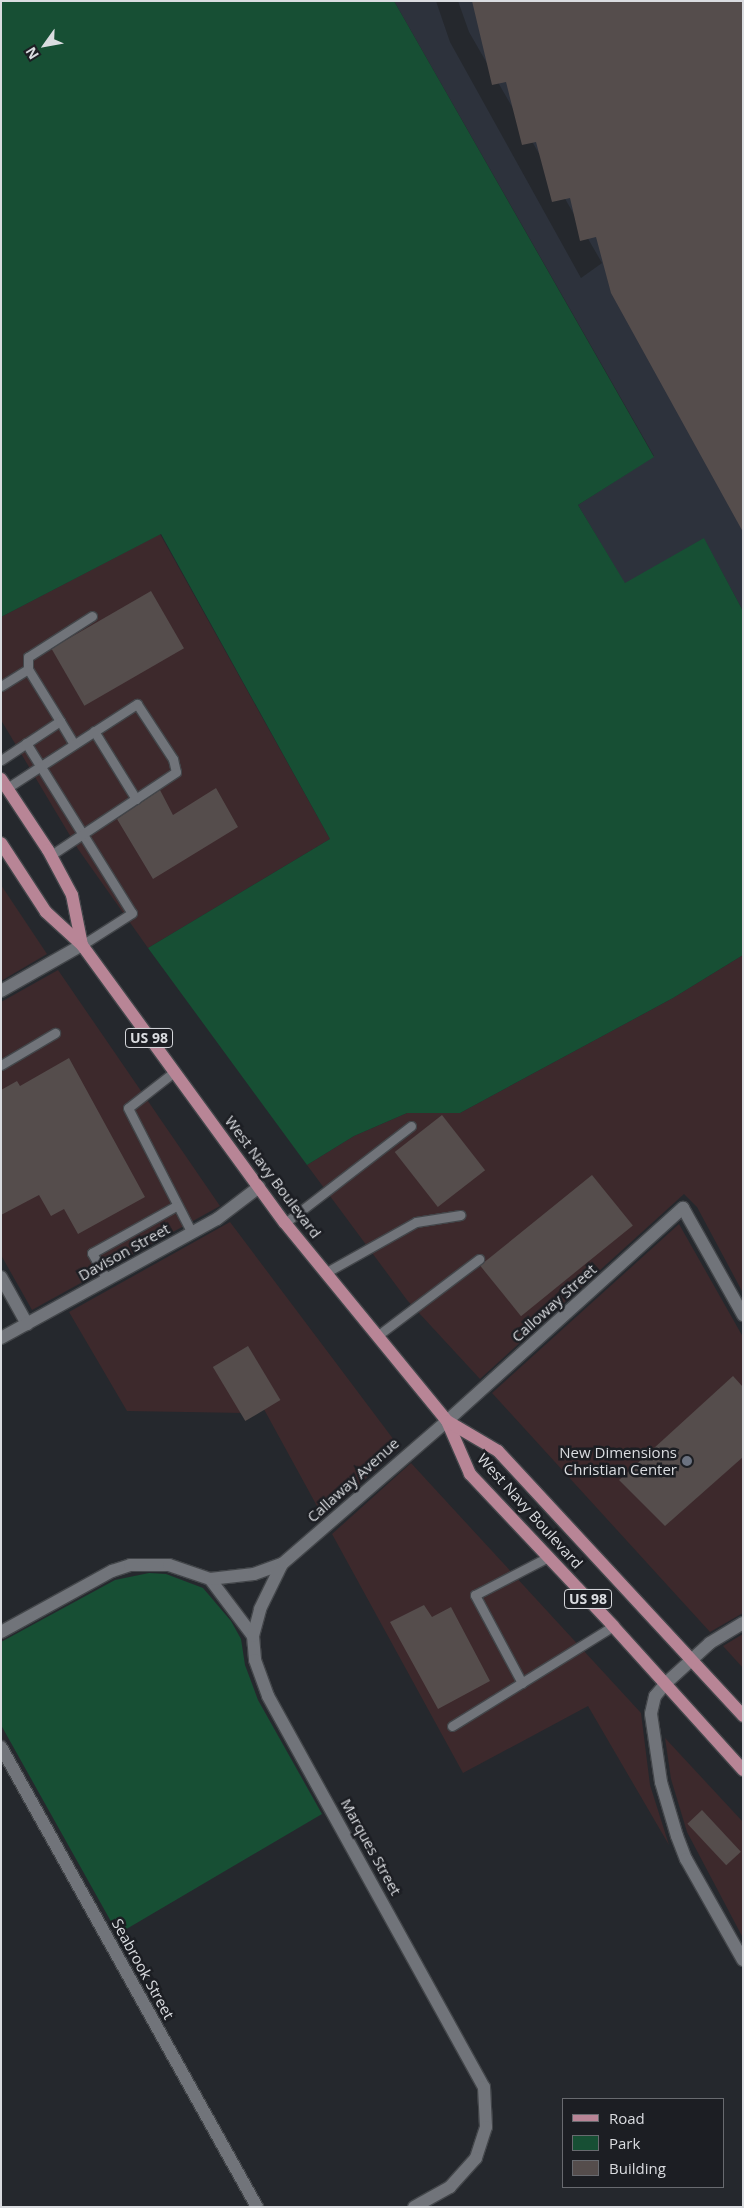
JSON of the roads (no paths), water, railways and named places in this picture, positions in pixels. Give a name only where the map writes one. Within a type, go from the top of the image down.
[{"type":"main road","name":"West Navy Boulevard","points":[[4,783],[51,855],[72,895],[82,945]]},
{"type":"main road","name":"West Navy Boulevard","points":[[1,843],[46,912],[82,945],[285,1223],[447,1421],[470,1474],[666,1683],[743,1770]]},
{"type":"main road","name":"West Navy Boulevard","points":[[447,1421],[498,1451],[743,1716]]},
{"type":"street","points":[[1,991],[82,945]]},
{"type":"street","name":"Davison Street","points":[[1,1338],[192,1233],[236,1207],[259,1188]]},
{"type":"street","name":"Calloway Street","points":[[447,1421],[683,1208],[743,1315]]},
{"type":"street","points":[[1,1277],[27,1324]]},
{"type":"street","name":"Callaway Avenue","points":[[1,1632],[112,1571],[130,1565],[169,1565],[210,1579],[254,1574],[282,1564],[447,1421]]},
{"type":"street","name":"Callaway Avenue","points":[[252,1636],[260,1609],[282,1564]]},
{"type":"street","name":"Marques Street","points":[[210,1579],[252,1636],[255,1660],[268,1696],[476,2069],[487,2107],[484,2137],[476,2158],[464,2174],[450,2187],[414,2207]]},
{"type":"street","points":[[743,1623],[710,1643],[666,1683],[655,1696],[651,1714],[656,1760],[667,1806],[686,1859],[743,1960]]},
{"type":"street","name":"Seabrook Street","points":[[1,1747],[257,2207]]},
{"type":"lane","points":[[74,744],[28,669],[28,657],[92,616]]},
{"type":"lane","points":[[1,686],[28,669]]},
{"type":"lane","points":[[4,783],[40,766],[137,704],[173,759],[176,772],[51,855]]},
{"type":"lane","points":[[1,760],[60,721]]},
{"type":"lane","points":[[94,731],[136,798]]},
{"type":"lane","points":[[26,743],[132,913],[82,945]]},
{"type":"lane","points":[[1,1066],[55,1033]]},
{"type":"lane","points":[[174,1072],[128,1108],[176,1206],[192,1233]]},
{"type":"lane","points":[[285,1223],[411,1126]]},
{"type":"lane","points":[[107,1280],[92,1253],[176,1206]]},
{"type":"lane","points":[[325,1273],[416,1222],[460,1215]]},
{"type":"lane","points":[[377,1336],[479,1259]]},
{"type":"lane","points":[[522,1683],[476,1595],[548,1557]]},
{"type":"lane","points":[[452,1726],[613,1626]]},
{"type":"place","name":"New Dimensions Christian Center","points":[[687,1461]]}]
